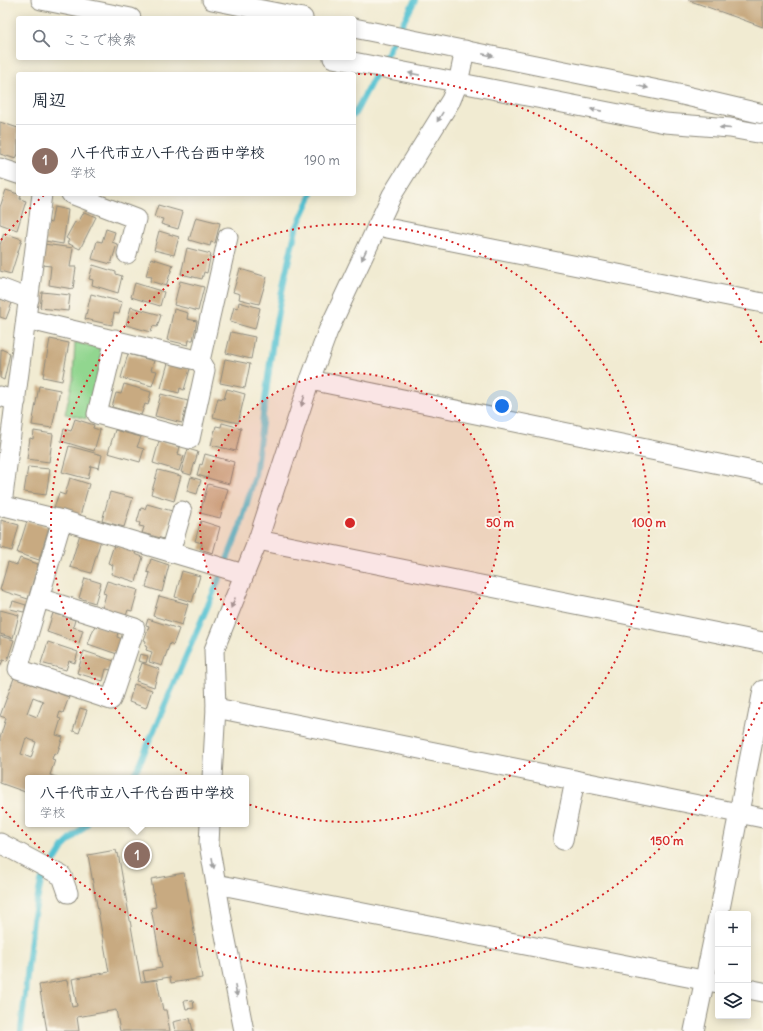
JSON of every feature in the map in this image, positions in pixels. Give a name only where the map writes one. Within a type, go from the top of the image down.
[{"type":"street","points":[[41,0],[121,16]]},
{"type":"street","points":[[212,0],[293,16]]},
{"type":"street","points":[[356,28],[678,94],[763,114]]},
{"type":"street","points":[[212,775],[216,708],[214,650],[239,573],[258,540],[310,380],[328,331],[392,195],[451,100],[458,83],[465,50]]},
{"type":"street","points":[[343,60],[665,123],[730,128],[763,134]]},
{"type":"street","points":[[0,168],[16,173]]},
{"type":"street","points":[[42,196],[26,319],[8,398],[1,505],[62,520],[239,573]]},
{"type":"street","points":[[76,196],[136,219],[127,254]]},
{"type":"street","points":[[377,226],[763,303]]},
{"type":"street","points":[[115,339],[97,414],[190,438],[205,370],[200,360],[228,237]]},
{"type":"street","points":[[0,288],[29,299]]},
{"type":"street","points":[[26,319],[200,360]]},
{"type":"street","points":[[310,380],[763,473]]},
{"type":"street","points":[[170,552],[182,511]]},
{"type":"street","points":[[39,598],[135,628],[111,700],[18,669],[62,520]]},
{"type":"street","points":[[258,540],[763,642]]},
{"type":"street","points":[[719,911],[740,813],[763,690]]},
{"type":"street","points":[[216,708],[763,818]]},
{"type":"street","points":[[563,840],[575,780]]},
{"type":"street","points":[[210,827],[209,844],[244,1031]]},
{"type":"street","points":[[0,842],[62,876],[68,893]]},
{"type":"street","points":[[216,884],[711,981]]},
{"type":"street","points":[[694,1031],[711,981],[715,943]]},
{"type":"street","points":[[751,990],[763,992]]},
{"type":"green space","points":[[75,342],[100,348],[103,352],[86,419],[65,414],[73,379]]},
{"type":"building","points":[[688,0],[763,0],[763,27]]},
{"type":"building","points":[[0,122],[16,127],[16,159],[0,154]]},
{"type":"building","points":[[6,190],[16,193],[16,196],[21,196],[20,199],[26,201],[17,230],[0,224],[0,207]]},
{"type":"building","points":[[158,205],[183,212],[178,229],[161,224],[163,219],[154,217]]},
{"type":"building","points":[[54,207],[68,210],[63,244],[45,241],[48,222],[51,223]]},
{"type":"building","points":[[84,212],[96,217],[80,249],[67,243],[69,240],[66,238],[75,222],[78,223]]},
{"type":"building","points":[[196,217],[220,223],[215,243],[211,242],[210,246],[189,240]]},
{"type":"building","points":[[106,229],[115,232],[112,242],[117,244],[111,264],[92,259],[97,241],[102,242]]},
{"type":"building","points":[[159,231],[179,237],[174,255],[154,250]]},
{"type":"building","points":[[4,233],[22,239],[11,274],[0,271],[0,245]]},
{"type":"building","points":[[44,244],[73,248],[70,267],[76,267],[73,289],[49,285],[51,266],[41,265]]},
{"type":"building","points":[[187,248],[211,254],[207,273],[204,272],[202,279],[181,274]]},
{"type":"building","points":[[151,258],[173,265],[166,286],[150,281],[152,277],[146,276]]},
{"type":"building","points":[[93,265],[116,272],[116,274],[122,276],[118,293],[92,285],[93,280],[89,279]]},
{"type":"building","points":[[240,269],[267,277],[259,304],[239,299],[240,294],[233,292]]},
{"type":"building","points":[[180,281],[204,287],[198,311],[174,305]]},
{"type":"building","points":[[135,283],[164,292],[160,306],[131,297]]},
{"type":"building","points":[[42,292],[70,295],[68,311],[40,308]]},
{"type":"building","points":[[91,294],[122,302],[119,314],[114,313],[112,325],[85,319]]},
{"type":"building","points":[[0,299],[12,303],[6,319],[0,317]]},
{"type":"building","points":[[239,302],[260,308],[255,329],[230,322],[234,307],[238,308]]},
{"type":"building","points":[[131,307],[161,315],[157,327],[153,326],[151,332],[126,325]]},
{"type":"building","points":[[174,309],[188,313],[187,319],[197,321],[193,340],[189,340],[188,345],[167,340]]},
{"type":"building","points":[[231,332],[255,337],[251,359],[226,353]]},
{"type":"building","points":[[50,339],[69,343],[62,381],[43,377]]},
{"type":"building","points":[[1,349],[10,353],[4,380],[0,378]]},
{"type":"building","points":[[128,354],[154,361],[151,370],[157,371],[152,386],[121,378]]},
{"type":"building","points":[[225,359],[250,364],[245,388],[220,383]]},
{"type":"building","points":[[168,363],[190,369],[184,390],[180,388],[179,393],[161,388]]},
{"type":"building","points":[[124,384],[151,392],[148,405],[145,404],[141,415],[112,407],[116,393],[121,394]]},
{"type":"building","points":[[39,386],[60,390],[52,428],[32,425]]},
{"type":"building","points":[[227,389],[245,394],[238,423],[213,417],[218,398],[224,399]]},
{"type":"building","points":[[161,394],[188,401],[182,423],[155,416]]},
{"type":"building","points":[[75,419],[94,425],[93,428],[100,430],[94,451],[61,441],[64,429],[71,431]]},
{"type":"building","points":[[222,423],[241,428],[236,451],[211,445],[216,426],[221,427]]},
{"type":"building","points":[[115,430],[141,437],[137,447],[144,449],[140,462],[108,453]]},
{"type":"building","points":[[34,431],[53,434],[49,462],[27,459],[30,438],[33,439]]},
{"type":"building","points":[[159,441],[180,447],[178,454],[184,456],[179,471],[153,463]]},
{"type":"building","points":[[69,446],[102,455],[99,468],[91,466],[88,479],[62,472]]},
{"type":"building","points":[[188,449],[198,452],[191,475],[181,472]]},
{"type":"building","points":[[205,454],[234,462],[229,484],[197,475]]},
{"type":"building","points":[[28,467],[50,469],[46,495],[24,492]]},
{"type":"building","points":[[158,470],[181,476],[174,501],[151,494]]},
{"type":"building","points":[[191,477],[201,480],[197,494],[187,491]]},
{"type":"building","points":[[70,478],[89,484],[80,516],[54,508],[59,493],[65,495]]},
{"type":"building","points":[[208,484],[228,489],[220,518],[200,513]]},
{"type":"building","points":[[110,492],[133,498],[124,527],[102,521]]},
{"type":"building","points":[[147,504],[172,511],[164,539],[142,533],[144,527],[139,526],[140,523],[137,522],[141,508],[145,509]]},
{"type":"building","points":[[1,520],[19,525],[12,551],[0,548]]},
{"type":"building","points":[[27,521],[49,527],[39,560],[17,553]]},
{"type":"building","points":[[201,521],[220,527],[213,553],[200,549],[202,543],[195,541]]},
{"type":"building","points":[[80,534],[101,540],[91,573],[70,567]]},
{"type":"building","points":[[114,545],[136,551],[135,554],[143,557],[136,582],[111,574],[113,565],[108,563]]},
{"type":"building","points":[[20,558],[38,564],[28,599],[0,590],[8,562],[17,565]]},
{"type":"building","points":[[151,559],[169,565],[162,592],[146,587],[150,573],[147,572]]},
{"type":"building","points":[[182,571],[200,576],[192,602],[175,597]]},
{"type":"building","points":[[85,578],[101,583],[95,603],[79,598]]},
{"type":"building","points":[[107,581],[138,590],[132,611],[128,610],[126,616],[102,609],[106,594],[103,593]]},
{"type":"building","points":[[159,596],[188,604],[182,625],[153,616]]},
{"type":"building","points":[[13,601],[26,605],[24,612],[10,609]]},
{"type":"building","points":[[0,610],[19,615],[13,638],[0,634]]},
{"type":"building","points":[[53,613],[75,620],[73,627],[83,630],[79,643],[47,632]]},
{"type":"building","points":[[148,619],[179,629],[173,645],[170,643],[162,666],[149,662],[152,652],[146,650],[146,641],[144,640],[149,626],[146,625]]},
{"type":"building","points":[[95,625],[118,632],[117,637],[122,639],[117,654],[88,644]]},
{"type":"building","points":[[0,636],[14,640],[7,661],[3,660],[0,667]]},
{"type":"building","points":[[48,642],[78,652],[75,663],[69,661],[66,670],[41,663]]},
{"type":"building","points":[[84,651],[114,661],[111,670],[106,669],[103,681],[77,673]]},
{"type":"building","points":[[140,654],[148,656],[146,663],[138,661]]},
{"type":"building","points":[[142,663],[159,669],[154,687],[136,681]]},
{"type":"building","points":[[14,678],[69,697],[63,713],[60,712],[58,718],[61,719],[56,735],[63,737],[57,754],[54,753],[52,759],[55,760],[50,775],[25,775],[25,792],[0,783],[0,738],[6,718],[0,716]],"holes":[[[33,697],[43,701],[37,717],[27,713]],[[26,738],[36,742],[31,758],[21,754]]]},
{"type":"building","points":[[134,684],[152,690],[146,708],[129,702]]},
{"type":"building","points":[[80,708],[87,710],[79,733],[73,731]]},
{"type":"building","points":[[116,850],[117,854],[118,853],[141,982],[157,980],[163,1010],[166,1010],[170,1031],[120,1031],[116,1010],[77,1017],[79,1031],[47,1031],[39,985],[67,980],[72,1007],[77,1006],[72,979],[109,972],[88,855]]},
{"type":"building","points":[[184,873],[202,978],[171,983],[170,977],[145,981],[143,971],[162,968],[151,908],[156,907],[151,879]]},
{"type":"building","points":[[193,1000],[194,1008],[186,1009],[184,1001]]},
{"type":"building","points":[[190,1018],[193,1031],[175,1031],[173,1022]]},
{"type":"waterway","points":[[356,111],[415,0]]},
{"type":"waterway","points":[[133,775],[138,767],[215,589],[240,527],[255,475],[274,333],[285,276],[296,229],[311,196]]},
{"type":"waterway","points":[[21,1031],[33,920],[41,882],[64,846],[84,827]]},
{"type":"place","name":"八千代市立八千代台西中学校","points":[[137,855]]}]
